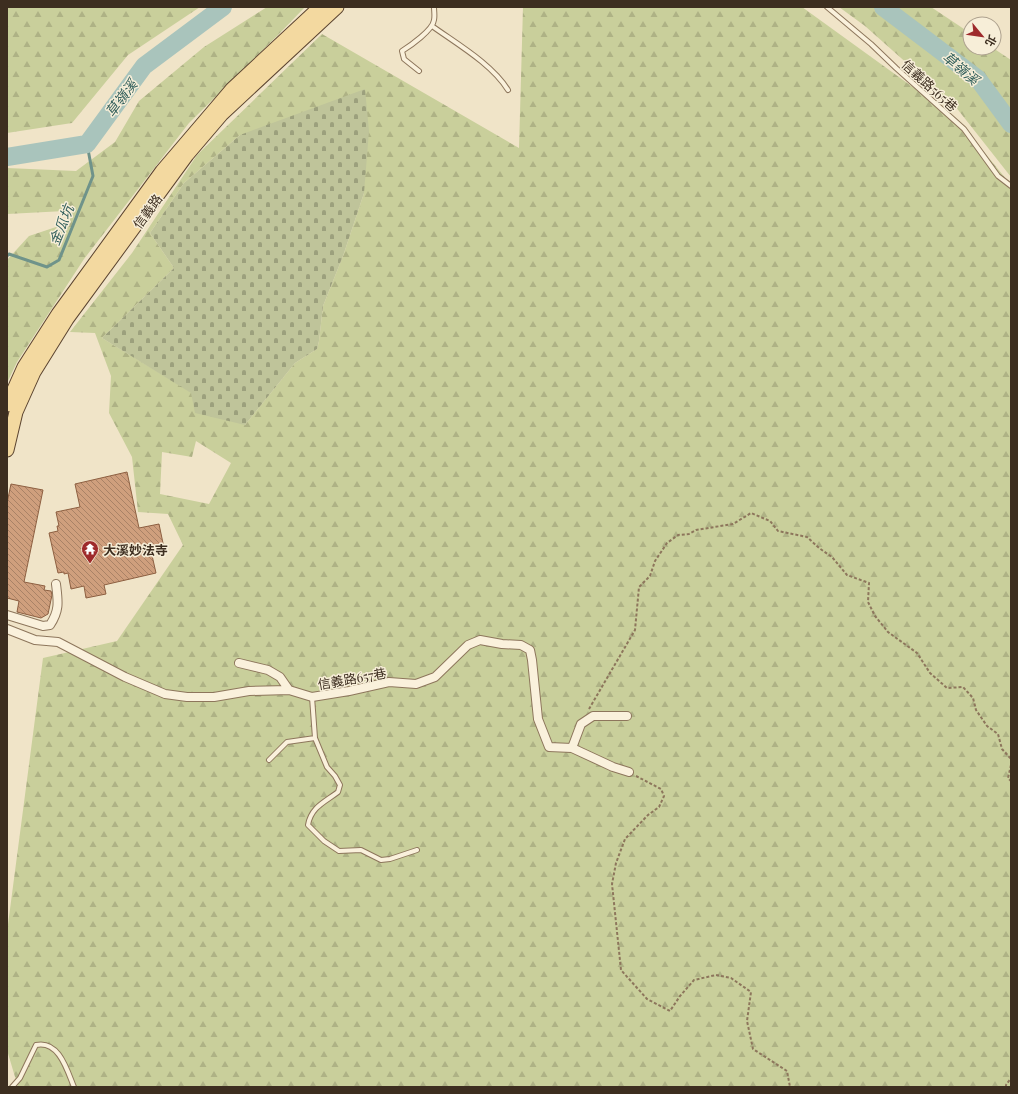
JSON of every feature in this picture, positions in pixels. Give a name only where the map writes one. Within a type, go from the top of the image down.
[{"type":"main road","name":"信義路","points":[[7,405],[24,367],[58,314],[162,171],[232,89],[320,7]]},
{"type":"main road","name":"信義路","points":[[7,450],[16,412],[34,372],[67,319],[187,155],[222,114],[337,7]]},
{"type":"street","points":[[7,615],[43,626],[50,625],[56,616],[58,600],[56,584]]},
{"type":"street","name":"信義路657巷","points":[[7,629],[35,640],[58,642],[126,677],[165,694],[187,697],[214,697],[249,690],[289,690],[312,697],[389,682],[416,684],[435,677],[468,645],[480,640],[502,644],[521,645],[530,650],[538,719],[549,747],[572,748]]},
{"type":"street","points":[[239,664],[268,670],[280,677],[289,690]]},
{"type":"street","points":[[626,716],[593,716],[581,724],[572,748],[614,767],[629,772]]},
{"type":"lane","points":[[419,71],[404,59],[402,52],[432,26],[434,21],[434,7]]},
{"type":"lane","name":"信義路565巷","points":[[827,7],[871,44],[964,129],[998,176],[1011,186]]},
{"type":"lane","points":[[432,26],[475,57],[502,81],[508,90]]},
{"type":"lane","points":[[312,697],[315,738],[327,767],[335,776],[340,785],[338,792],[319,805],[310,816],[308,825],[324,841],[339,851],[361,850],[381,860],[390,859],[417,850]]},
{"type":"lane","points":[[269,760],[287,742],[315,738]]},
{"type":"lane","points":[[12,1087],[20,1078],[36,1045],[42,1044],[49,1046],[62,1058],[74,1087]]},
{"type":"path","points":[[581,724],[593,700],[635,630],[639,586],[650,576],[655,560],[667,543],[678,535],[689,534],[696,530],[733,524],[751,513],[770,521],[778,531],[807,537],[832,557],[847,575],[869,583],[868,602],[875,616],[888,632],[916,653],[930,673],[947,688],[963,687],[973,698],[976,710],[988,726],[998,734],[1002,749],[1011,759]]},
{"type":"path","points":[[1011,765],[1008,778],[1011,781]]},
{"type":"path","points":[[629,772],[661,790],[664,796],[659,807],[648,815],[625,839],[616,863],[612,884],[621,970],[647,999],[670,1011],[680,996],[694,980],[716,975],[730,978],[751,992],[747,1021],[753,1049],[787,1071],[790,1087]]},
{"type":"path","points":[[1006,1087],[1011,1078]]},
{"type":"green space","points":[[7,7],[200,7],[128,55],[72,123],[7,133]]},
{"type":"green space","points":[[267,7],[305,7],[189,123],[84,259],[17,362],[7,383],[7,260],[29,236],[71,222],[65,211],[7,214],[7,168],[76,171],[115,142],[139,101],[204,47]]},
{"type":"green space","points":[[523,7],[802,7],[957,119],[1011,185],[1011,1087],[18,1087],[7,1050],[7,932],[43,658],[117,641],[183,545],[168,514],[138,512],[132,457],[109,413],[111,376],[95,333],[70,332],[132,253],[197,155],[322,34],[519,148]],"holes":[[[240,135],[364,193],[343,256],[323,306],[317,349],[295,363],[245,425],[102,338],[174,268],[150,233],[184,183]],[[196,441],[231,463],[209,504],[160,494],[162,452],[192,457]]]},
{"type":"green space","points":[[839,7],[931,7],[962,28],[962,56],[1002,56],[1002,54],[1011,60],[1011,177],[955,106],[865,26]]},
{"type":"green space","points":[[365,89],[369,131],[364,193],[343,256],[323,306],[317,349],[295,363],[245,425],[195,413],[191,393],[102,338],[174,268],[150,233],[184,183],[240,135]]},
{"type":"building","points":[[127,472],[139,528],[159,524],[164,548],[151,551],[156,573],[104,585],[106,594],[86,598],[84,586],[71,589],[68,573],[58,573],[49,533],[58,531],[57,526],[59,526],[56,512],[80,507],[75,484]]},
{"type":"building","points":[[11,484],[43,490],[24,582],[45,586],[44,590],[51,591],[52,595],[48,614],[41,618],[17,612],[19,601],[7,598],[7,503]]},
{"type":"waterway","name":"草嶺溪","points":[[7,157],[87,144],[144,66],[223,7]]},
{"type":"waterway","name":"草嶺溪","points":[[883,7],[978,79],[1011,124]]},
{"type":"waterway","name":"金瓜坑","points":[[7,256],[9,254],[47,267],[59,260],[93,176],[87,144]]},
{"type":"place","name":"大溪妙法寺","points":[[90,564]]}]
